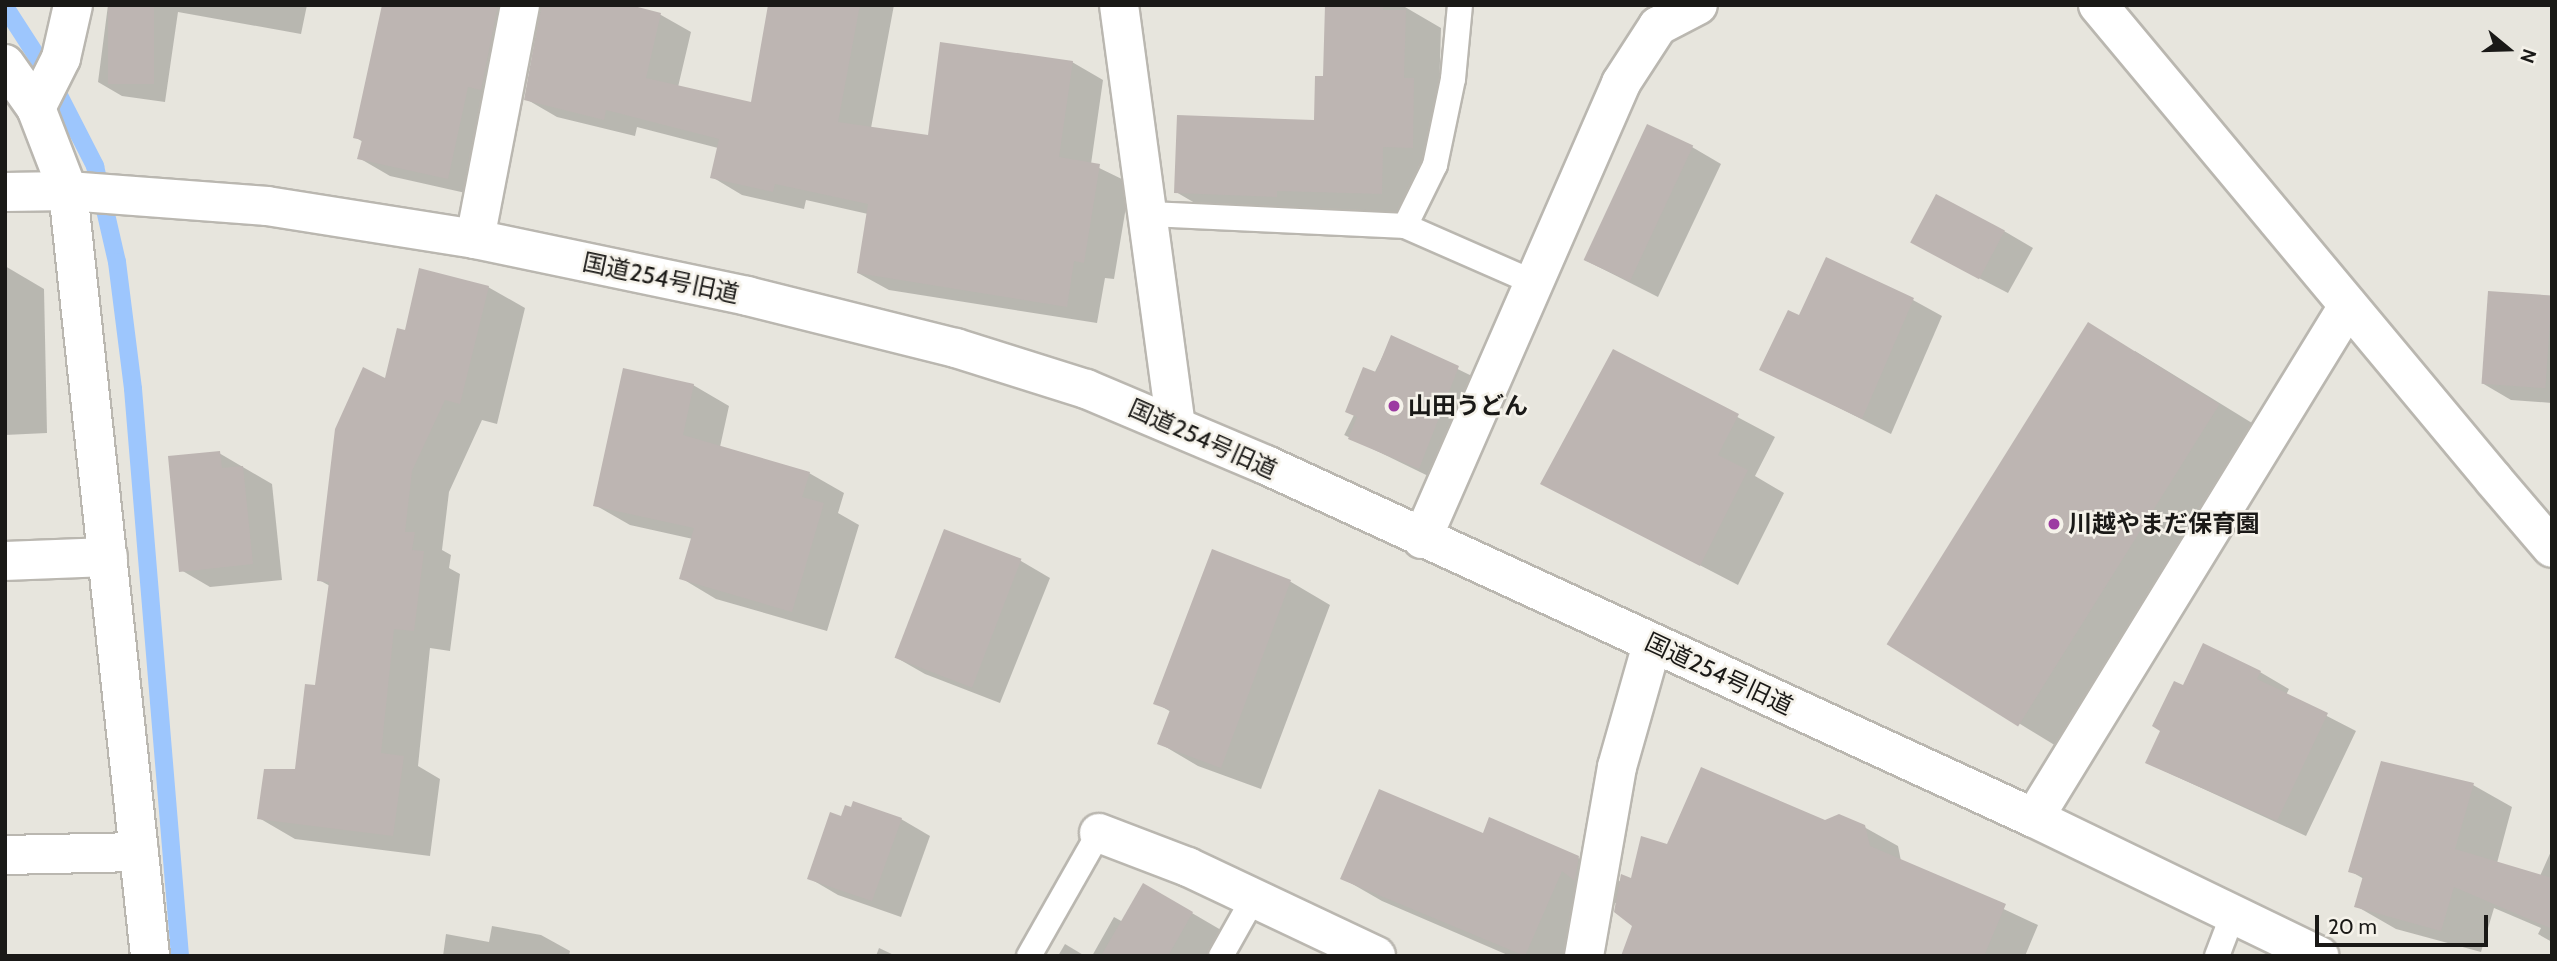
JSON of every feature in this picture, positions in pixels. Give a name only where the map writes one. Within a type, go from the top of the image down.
[{"type":"street","points":[[36,108],[61,58],[73,5]]},
{"type":"street","points":[[475,239],[520,5]]},
{"type":"street","points":[[1119,5],[1151,214],[1176,424]]},
{"type":"street","points":[[1422,539],[1621,83],[1658,26],[1698,5]]},
{"type":"street","points":[[2098,5],[2552,548]]},
{"type":"street","points":[[5,64],[36,108],[68,191],[150,956]]},
{"type":"street","name":"国道254号旧道","points":[[5,192],[68,191],[267,206],[475,239],[747,296],[957,348],[1086,389],[1176,424],[2034,818],[2319,956]]},
{"type":"street","points":[[2034,818],[2348,306]]},
{"type":"street","points":[[5,561],[108,557]]},
{"type":"street","points":[[1584,956],[1617,767],[1652,644]]},
{"type":"street","points":[[1099,833],[1253,899],[1376,956]]},
{"type":"street","points":[[5,855],[139,852]]},
{"type":"lane","points":[[1405,226],[1435,165],[1453,79],[1460,5]]},
{"type":"lane","points":[[1151,214],[1405,226],[1535,283]]},
{"type":"lane","points":[[1029,956],[1099,833]]},
{"type":"lane","points":[[1221,956],[1253,899]]},
{"type":"lane","points":[[2217,956],[2233,914]]},
{"type":"building","points":[[108,5],[154,5],[154,84],[108,84]]},
{"type":"building","points":[[382,5],[498,5],[481,90],[468,87],[448,179],[357,159],[362,140],[353,138]]},
{"type":"building","points":[[541,5],[630,5],[661,13],[646,78],[751,102],[768,5],[860,5],[838,122],[928,135],[940,42],[1073,61],[1059,157],[1100,164],[1084,263],[1074,261],[1067,307],[857,273],[868,204],[775,184],[773,192],[710,178],[719,139],[606,110],[604,120],[524,100]]},
{"type":"building","points":[[1325,5],[1384,5],[1383,10],[1406,10],[1404,78],[1414,78],[1413,148],[1383,147],[1382,194],[1277,191],[1277,197],[1174,193],[1177,115],[1314,120],[1315,76],[1323,76]]},
{"type":"building","points":[[1647,124],[1693,146],[1630,281],[1584,260]]},
{"type":"building","points":[[1936,194],[2005,231],[1979,279],[1910,243]]},
{"type":"building","points":[[1826,257],[1914,298],[1862,419],[1759,370],[1788,310],[1799,315]]},
{"type":"building","points":[[419,268],[489,286],[460,404],[445,400],[412,471],[405,532],[415,532],[412,550],[424,551],[414,631],[394,629],[381,753],[404,756],[393,836],[257,819],[264,769],[295,769],[305,684],[315,685],[329,582],[317,581],[335,429],[363,367],[385,378],[397,328],[405,330]]},
{"type":"building","points":[[2488,291],[2552,295],[2545,388],[2482,384]]},
{"type":"building","name":"川越やまだ保育園","points":[[2088,322],[2219,404],[2018,726],[1887,644]]},
{"type":"building","name":"山田うどん","points":[[1391,335],[1459,366],[1419,469],[1348,439],[1357,417],[1345,412],[1363,367],[1376,372]]},
{"type":"building","points":[[1613,349],[1739,414],[1718,455],[1748,470],[1700,566],[1540,484]]},
{"type":"building","points":[[623,368],[694,384],[683,435],[810,472],[802,497],[824,503],[792,612],[679,579],[694,528],[593,506]]},
{"type":"building","points":[[220,451],[222,468],[243,466],[253,564],[179,572],[168,456]]},
{"type":"building","points":[[944,529],[1021,559],[972,688],[895,658]]},
{"type":"building","points":[[1212,549],[1291,580],[1221,768],[1157,744],[1170,710],[1153,704]]},
{"type":"building","points":[[2203,643],[2261,671],[2257,679],[2328,713],[2277,821],[2145,763],[2160,731],[2152,726],[2174,681],[2183,685]]},
{"type":"building","points":[[2381,761],[2474,783],[2455,849],[2552,878],[2552,929],[2454,887],[2441,931],[2354,907],[2363,876],[2348,872]]},
{"type":"building","points":[[1701,767],[1825,820],[1839,814],[1865,825],[1870,846],[2006,904],[1984,956],[1621,956],[1632,926],[1614,912],[1621,874],[1631,878],[1641,836],[1667,844]]},
{"type":"building","points":[[1379,789],[1483,833],[1489,817],[1579,856],[1575,881],[1562,871],[1525,956],[1340,879]]},
{"type":"building","points":[[853,801],[902,818],[872,901],[807,879],[830,812],[841,816],[845,805],[851,807]]},
{"type":"building","points":[[1143,883],[1193,912],[1168,956],[1101,956]]},
{"type":"waterway","points":[[5,7],[47,72],[95,166],[117,262],[133,389],[180,956]]},
{"type":"place","name":"山田うどん","points":[[1394,406]]},
{"type":"place","name":"川越やまだ保育園","points":[[2054,524]]}]
